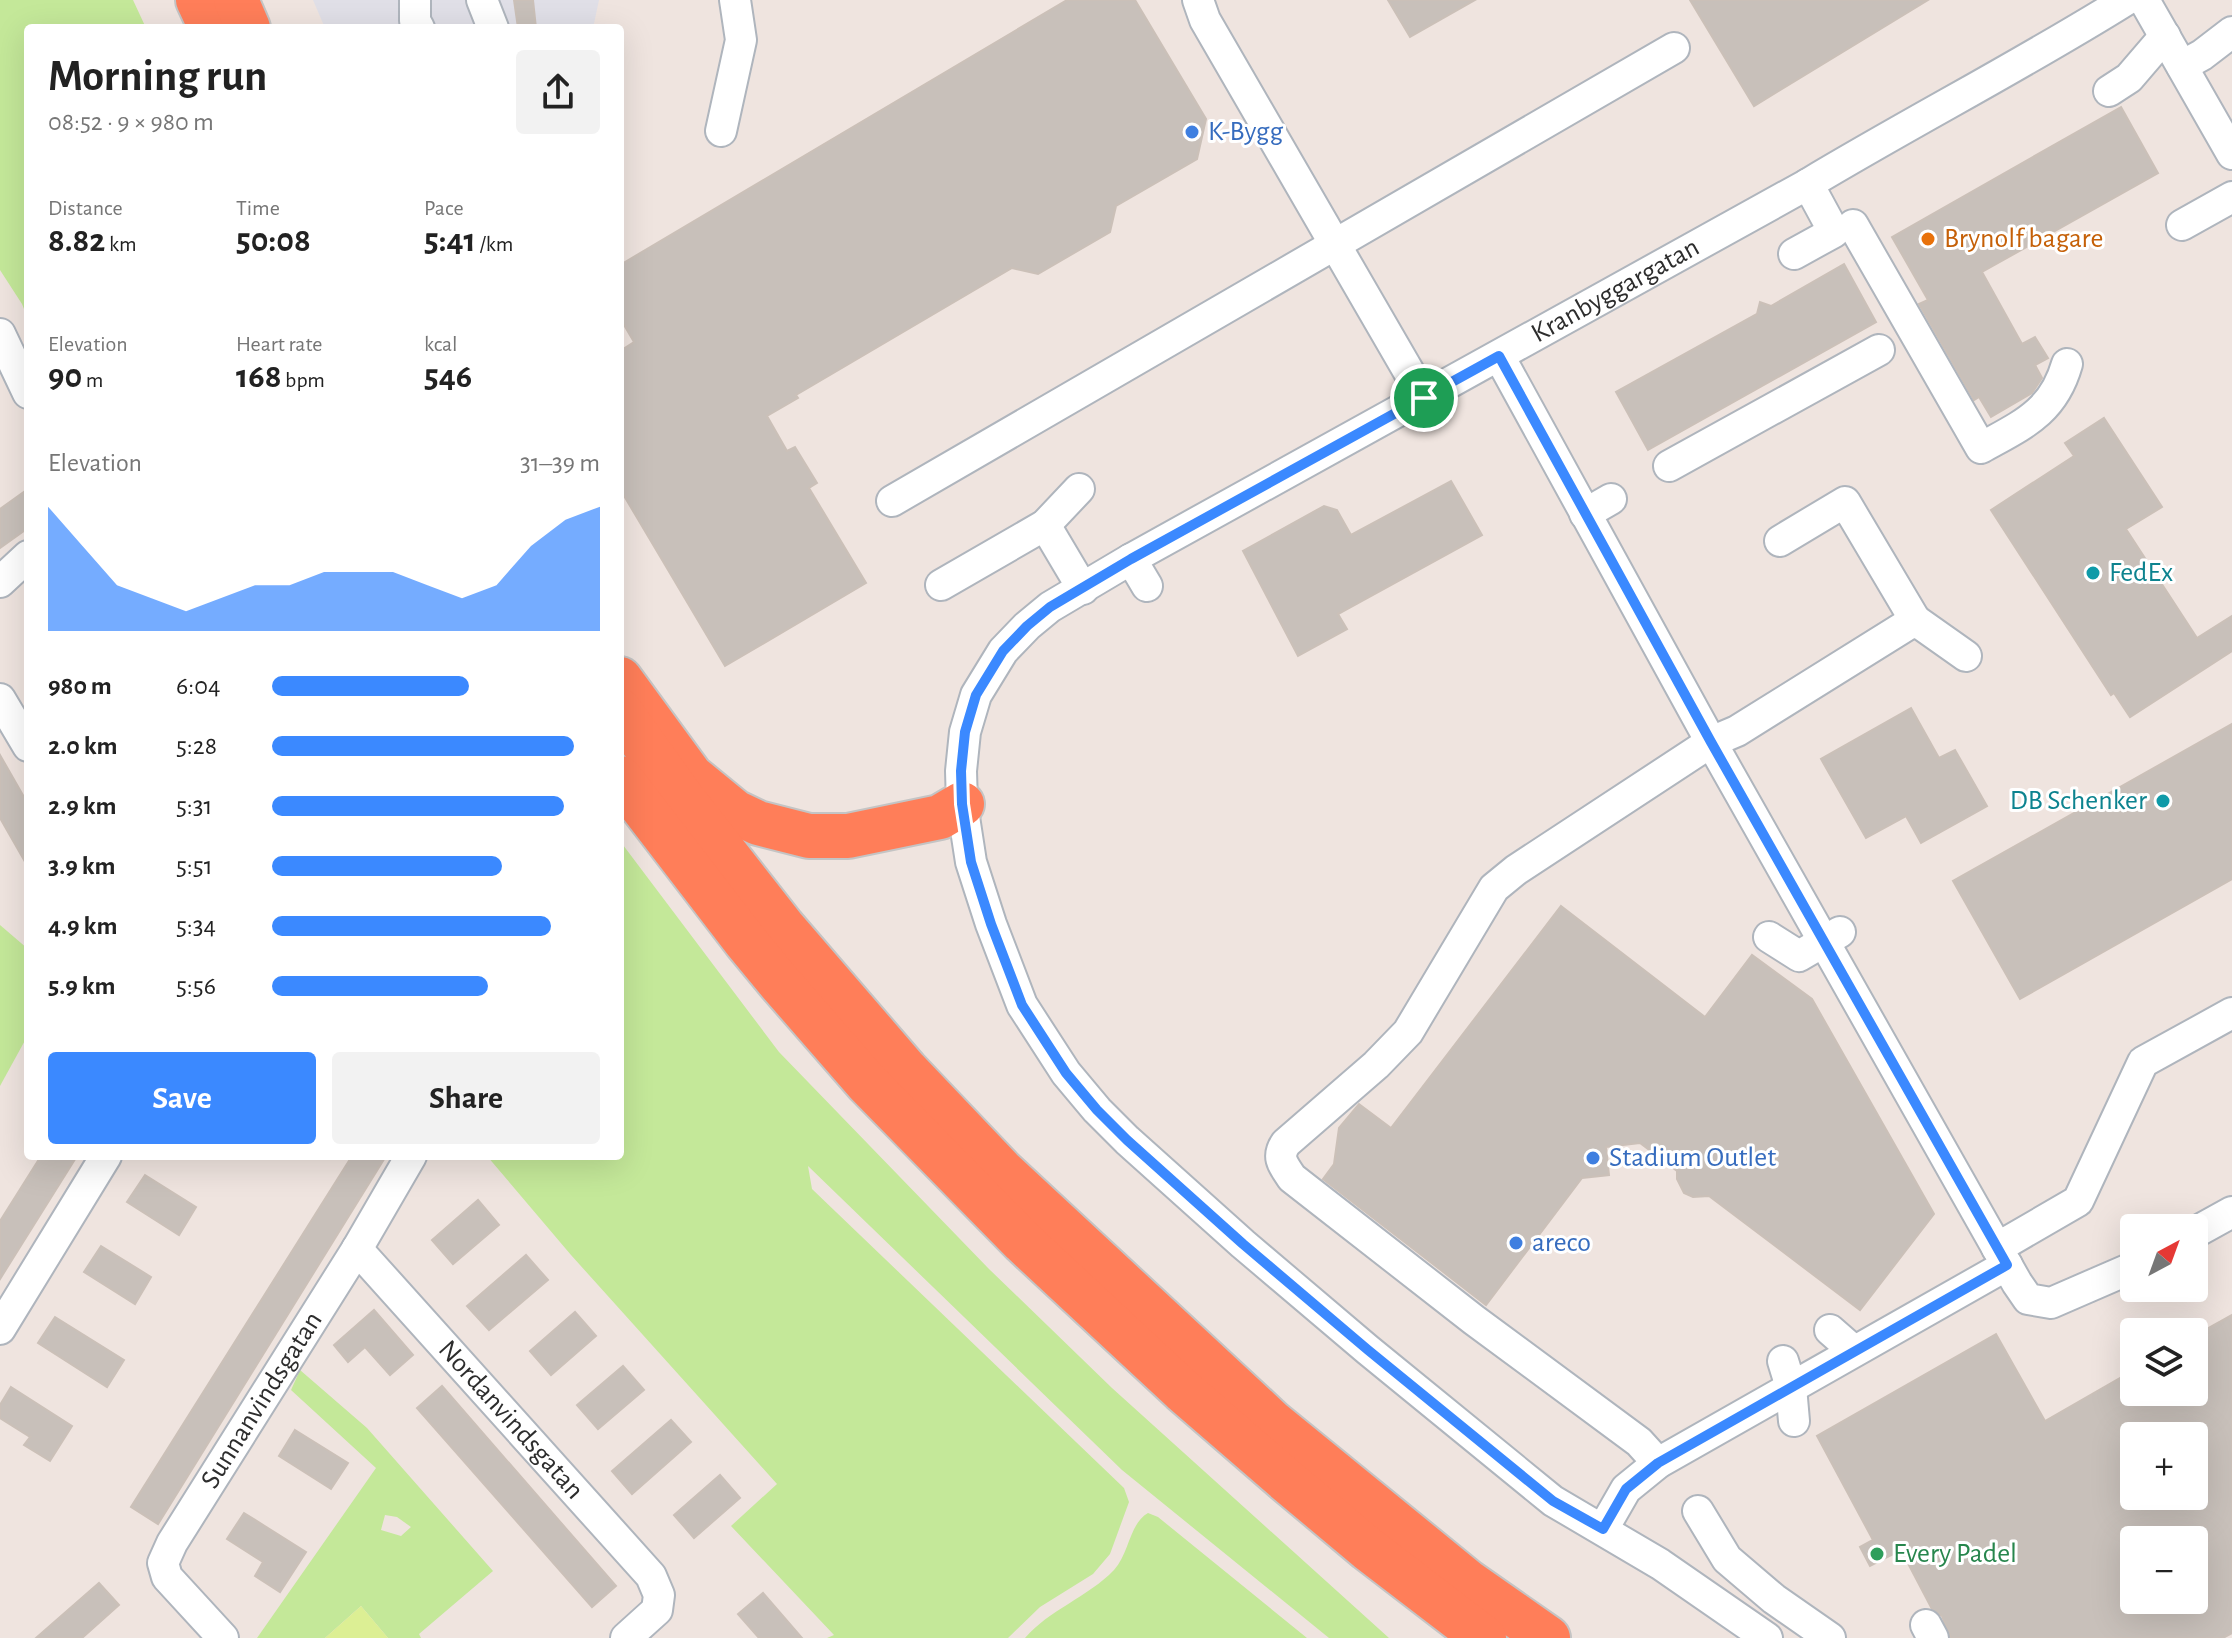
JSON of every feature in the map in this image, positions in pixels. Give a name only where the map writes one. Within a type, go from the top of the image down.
[{"type":"highway","points":[[198,0],[209,24]]},
{"type":"highway","points":[[236,0],[246,24]]},
{"type":"highway","points":[[624,684],[691,776],[735,812],[758,823],[809,836],[848,836],[940,817],[962,804]]},
{"type":"highway","points":[[624,717],[683,799],[783,927],[906,1070],[1001,1170],[1272,1422],[1468,1582],[1548,1638]]},
{"type":"highway","points":[[624,783],[746,942],[867,1083],[1023,1242],[1182,1390],[1287,1481],[1368,1549],[1484,1638]]},
{"type":"street","points":[[415,0],[417,24]]},
{"type":"street","points":[[482,0],[491,24]]},
{"type":"street","points":[[721,131],[741,40],[735,0]]},
{"type":"street","points":[[1198,0],[1205,20],[1424,398]]},
{"type":"street","name":"Kranbyggargatan","points":[[1755,1630],[1660,1564],[1553,1501],[1243,1244],[1097,1110],[1066,1073],[1022,1005],[991,924],[971,862],[962,804],[965,732],[976,695],[1003,651],[1050,607],[1499,356],[1623,301],[1808,184],[2126,0]]},
{"type":"street","points":[[2144,0],[2232,154]]},
{"type":"street","points":[[2182,66],[2232,32]]},
{"type":"street","points":[[2126,87],[2165,36]]},
{"type":"street","points":[[892,501],[1674,48]]},
{"type":"street","points":[[1808,184],[1853,225],[1981,448],[2031,420],[2061,387],[2067,364]]},
{"type":"street","points":[[2182,225],[2215,199]]},
{"type":"street","points":[[1794,254],[1853,225]]},
{"type":"street","points":[[0,334],[24,385]]},
{"type":"street","points":[[1669,466],[1879,350]]},
{"type":"street","points":[[1499,356],[1598,506],[1747,822],[1801,879],[2007,1266],[2028,1299],[2051,1303],[2120,1273]]},
{"type":"street","points":[[941,585],[1045,525],[1079,489]]},
{"type":"street","points":[[1780,541],[1845,502],[1915,620],[1966,656]]},
{"type":"street","points":[[1045,525],[1083,589]]},
{"type":"street","points":[[1131,559],[1147,586]]},
{"type":"street","points":[[0,582],[24,560]]},
{"type":"street","points":[[1658,1463],[1639,1442],[1474,1320],[1292,1178],[1280,1160],[1280,1150],[1376,1065],[1408,1032],[1494,888],[1516,870],[1711,742],[1737,731],[1915,620]]},
{"type":"street","points":[[0,699],[24,739]]},
{"type":"street","points":[[1769,937],[1799,956],[1832,936]]},
{"type":"street","points":[[1603,1529],[1626,1489],[1707,1423],[1787,1374],[1854,1351],[2007,1266],[2078,1201],[2143,1062],[2232,1013]]},
{"type":"street","points":[[0,1329],[104,1160]]},
{"type":"street","name":"Sunnanvindsgatan","points":[[223,1638],[167,1577],[163,1563],[172,1543],[357,1249],[409,1160]]},
{"type":"street","points":[[2208,1225],[2232,1212]]},
{"type":"street","name":"Nordanvindsgatan","points":[[357,1249],[651,1576],[659,1595],[657,1610],[626,1638]]},
{"type":"street","points":[[1830,1330],[1854,1351]]},
{"type":"street","points":[[1787,1374],[1794,1421]]},
{"type":"street","points":[[1698,1511],[1727,1559],[1774,1599],[1830,1638]]},
{"type":"street","points":[[1755,1630],[1774,1599]]},
{"type":"shaded area","points":[[313,0],[599,0],[594,24],[323,24]]},
{"type":"green space","points":[[0,0],[133,0],[144,24],[24,24],[24,309],[0,270]]},
{"type":"green space","points":[[624,846],[779,1052],[989,1269],[1112,1388],[1389,1638],[1329,1638],[1122,1470],[808,1166],[812,1189],[1124,1488],[1129,1502],[1110,1554],[1093,1574],[1040,1607],[1008,1638],[827,1638],[834,1635],[731,1526],[777,1484],[571,1255],[490,1160],[624,1160]]},
{"type":"green space","points":[[0,925],[24,946],[24,1042],[0,1086]]},
{"type":"green space","points":[[300,1370],[367,1428],[493,1571],[419,1634],[421,1638],[388,1638],[361,1606],[325,1638],[257,1638],[376,1468],[291,1390]],"holes":[[[385,1515],[397,1517],[411,1527],[401,1536],[381,1530]]]},
{"type":"green space","points":[[1148,1513],[1158,1517],[1307,1638],[1025,1638],[1045,1619],[1114,1570],[1137,1524]]},
{"type":"green space","points":[[361,1606],[388,1638],[325,1638]]},
{"type":"building","points":[[514,0],[533,0],[536,24],[517,24]]},
{"type":"building","points":[[1067,0],[1135,0],[1206,119],[1197,159],[1116,206],[1110,232],[1038,274],[1012,268],[796,395],[798,398],[767,416],[787,451],[795,447],[817,483],[809,488],[866,583],[725,666],[624,496],[624,348],[634,342],[624,325],[624,263]]},
{"type":"building","points":[[1388,0],[1475,0],[1410,37]]},
{"type":"building","points":[[1690,0],[1928,0],[1754,106]]},
{"type":"building","points":[[2121,107],[2158,173],[1982,272],[2022,344],[2035,337],[2048,358],[2035,365],[2042,378],[2032,393],[1991,417],[1979,397],[1974,400],[1919,304],[1928,300],[1892,237]]},
{"type":"building","points":[[1844,264],[1876,322],[1648,450],[1616,392],[1757,314],[1760,302],[1771,306]]},
{"type":"building","name":"FedEx","points":[[2104,418],[2162,507],[2126,529],[2197,638],[2232,616],[2232,651],[2130,717],[2114,693],[2111,695],[1991,510],[2074,456],[2065,443]]},
{"type":"building","points":[[1451,481],[1482,535],[1338,614],[1347,629],[1298,656],[1243,551],[1324,506],[1337,510],[1351,535]]},
{"type":"building","points":[[24,492],[24,531],[0,548],[0,509]]},
{"type":"building","points":[[1911,708],[1939,758],[1955,750],[1987,806],[1921,843],[1906,816],[1866,838],[1821,759]]},
{"type":"building","name":"DB Schenker","points":[[2232,724],[2232,879],[2020,999],[1953,881]]},
{"type":"building","points":[[0,755],[24,797],[24,860],[0,818]]},
{"type":"building","points":[[1561,906],[1705,1017],[1752,955],[1812,999],[1934,1214],[1860,1310],[1709,1196],[1693,1197],[1684,1193],[1677,1179],[1677,1171],[1640,1143],[1606,1147],[1609,1175],[1582,1178],[1486,1305],[1323,1179],[1334,1164],[1339,1128],[1359,1104],[1391,1128]]},
{"type":"building","points":[[38,1160],[74,1160],[0,1279],[0,1221]]},
{"type":"building","points":[[349,1160],[384,1160],[158,1524],[131,1507]]},
{"type":"building","points":[[145,1175],[196,1207],[179,1235],[127,1202]]},
{"type":"building","points":[[478,1200],[499,1225],[453,1264],[432,1240]]},
{"type":"building","points":[[101,1246],[151,1277],[135,1304],[84,1272]]},
{"type":"building","points":[[526,1255],[548,1280],[489,1330],[467,1306]]},
{"type":"building","points":[[374,1310],[413,1355],[390,1375],[365,1347],[348,1362],[334,1345]]},
{"type":"building","points":[[575,1312],[596,1336],[551,1375],[530,1351]]},
{"type":"building","points":[[2232,1315],[2232,1633],[2223,1638],[1951,1638],[1942,1616],[1932,1609],[1901,1550],[1870,1566],[1860,1547],[1873,1540],[1817,1436],[1996,1334],[2045,1421],[2120,1378],[2120,1406],[2208,1406],[2208,1328]]},
{"type":"building","points":[[55,1317],[124,1360],[107,1387],[38,1343]]},
{"type":"building","points":[[623,1366],[644,1390],[598,1429],[577,1405]]},
{"type":"building","points":[[442,1386],[616,1586],[592,1607],[417,1408]]},
{"type":"building","points":[[11,1387],[72,1426],[50,1461],[24,1445],[30,1437],[0,1418],[0,1405]]},
{"type":"building","points":[[671,1420],[691,1442],[632,1494],[612,1471]]},
{"type":"building","points":[[295,1430],[348,1463],[331,1489],[279,1456]]},
{"type":"building","points":[[720,1475],[740,1498],[694,1538],[674,1515]]},
{"type":"building","points":[[244,1513],[306,1552],[280,1592],[255,1576],[263,1562],[227,1539]]},
{"type":"building","points":[[99,1583],[119,1605],[82,1638],[36,1638]]},
{"type":"building","points":[[763,1593],[802,1638],[759,1638],[738,1614]]},
{"type":"place","name":"K-Bygg","points":[[1192,132]]},
{"type":"place","name":"Brynolf bagare","points":[[1928,239]]},
{"type":"place","name":"FedEx","points":[[2093,573]]},
{"type":"place","name":"DB Schenker","points":[[2163,801]]},
{"type":"place","name":"Stadium Outlet","points":[[1593,1158]]},
{"type":"place","name":"areco","points":[[1516,1243]]},
{"type":"place","name":"Every Padel","points":[[1877,1554]]},
{"type":"route","points":[[1499,356],[1711,742],[2007,1265],[1658,1463],[1626,1489],[1603,1529],[1553,1501],[1368,1350],[1243,1244],[1097,1110],[1066,1073],[1022,1005],[971,862],[962,804],[965,732],[976,695],[1003,651],[1027,626],[1050,607],[1131,559],[1424,398],[1499,356]]}]
